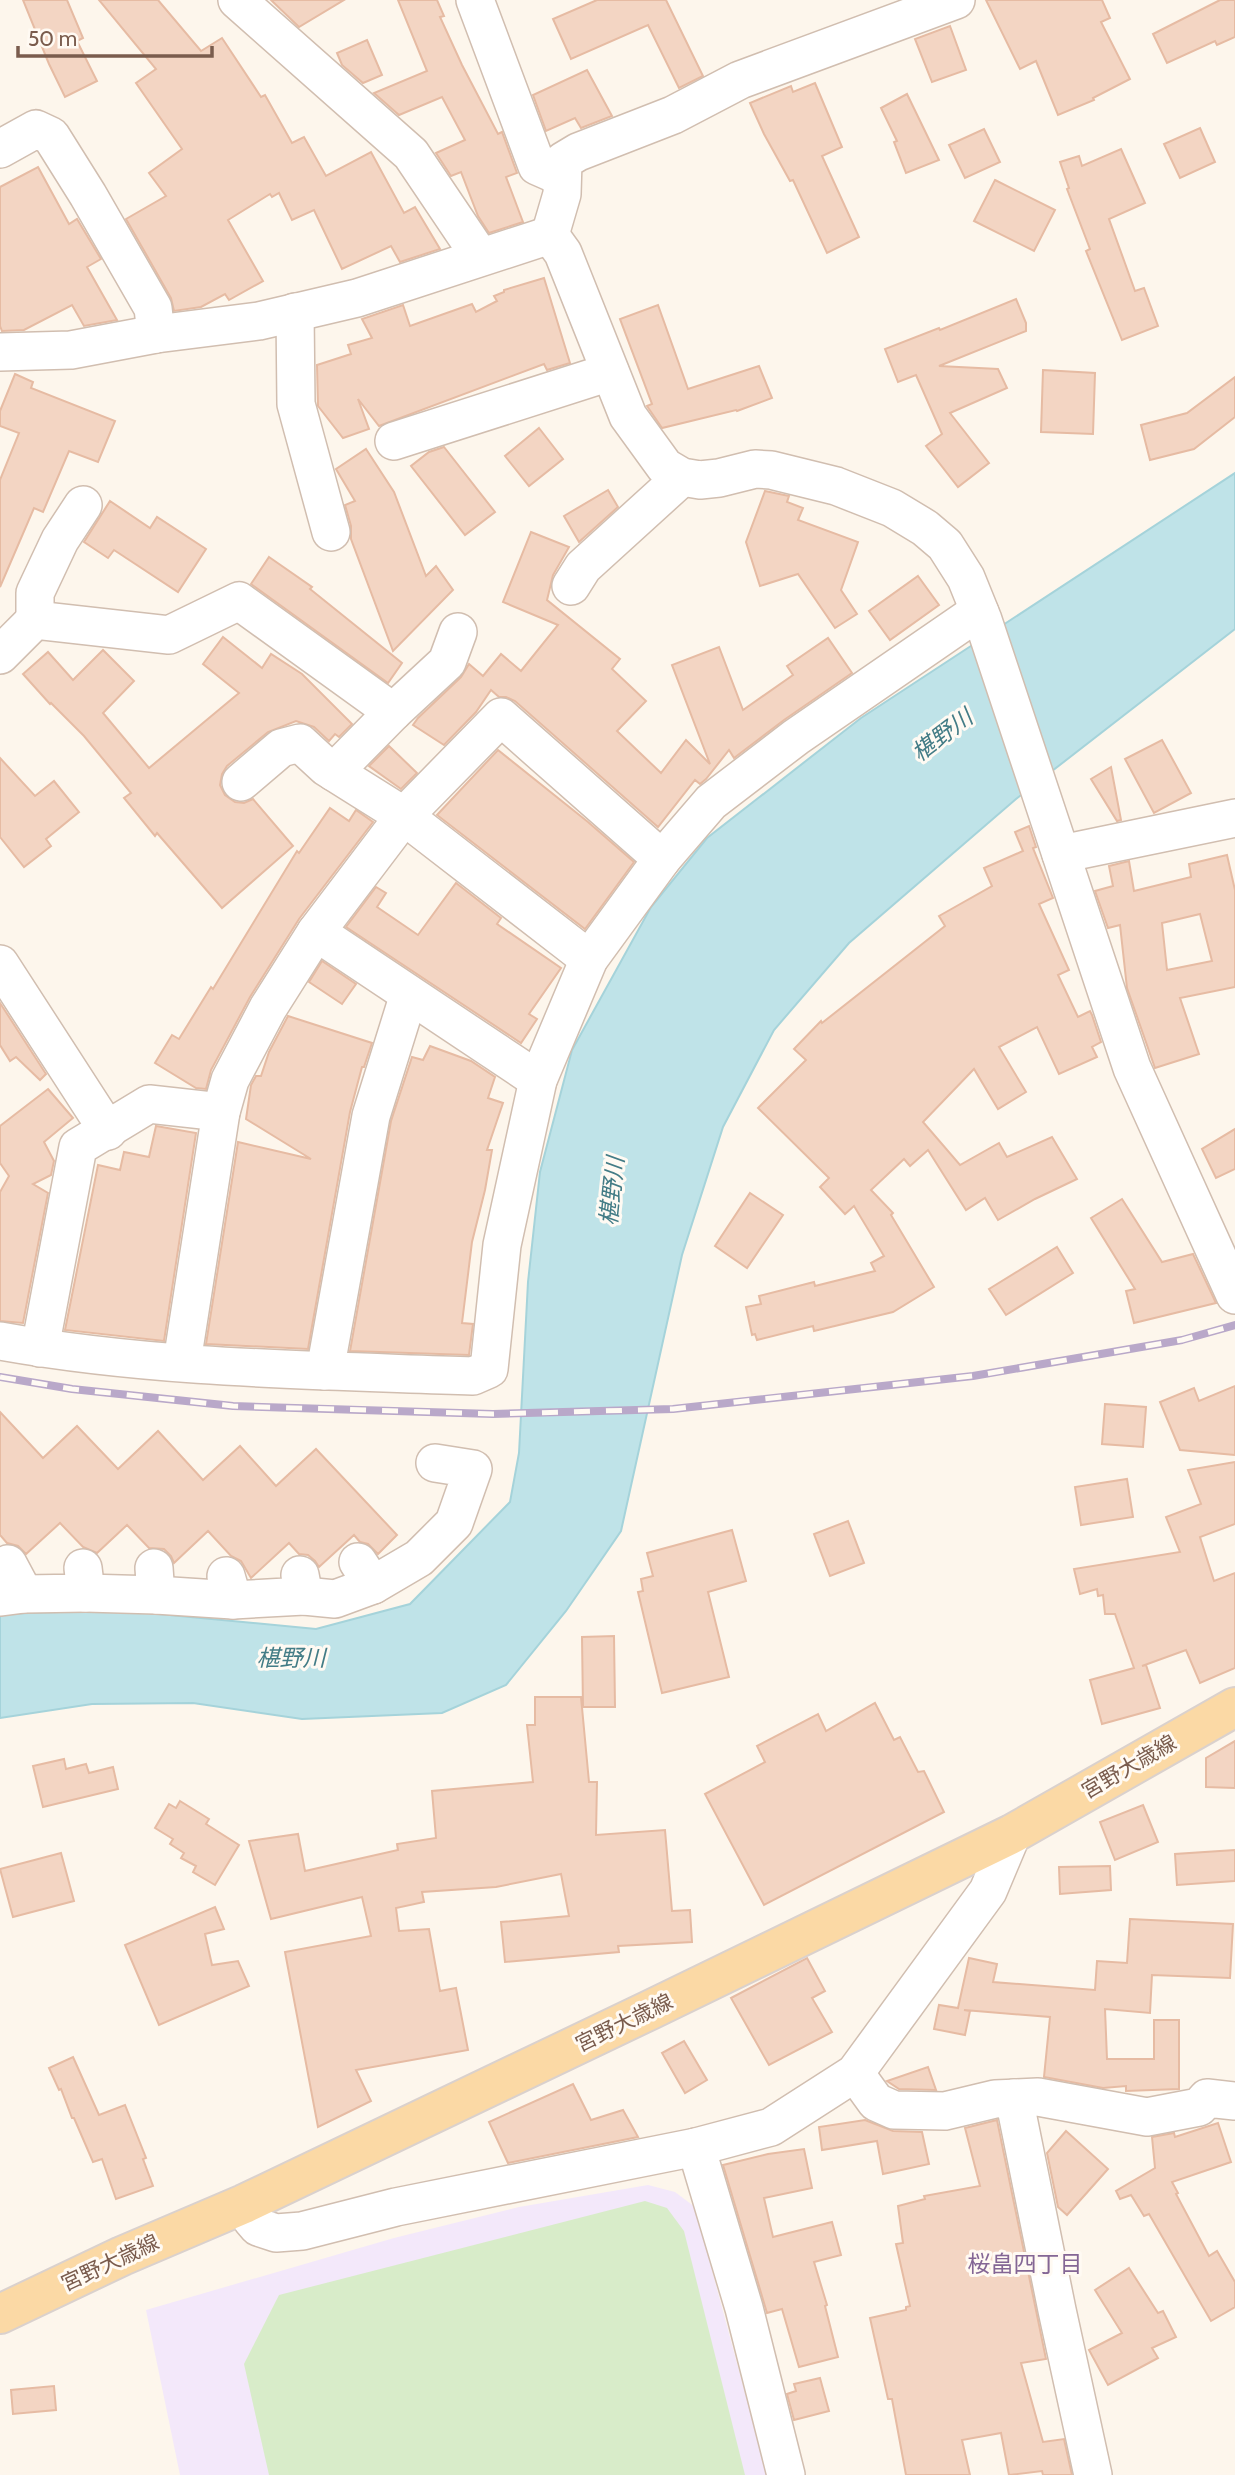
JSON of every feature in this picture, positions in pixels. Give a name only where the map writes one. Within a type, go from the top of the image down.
[{"type":"main road","name":"宮野大歳線","points":[[0,2314],[122,2256],[244,2204],[1012,1834],[1235,1707]]},
{"type":"street","points":[[237,0],[411,155],[473,246],[474,259]]},
{"type":"street","points":[[475,0],[537,166],[562,177]]},
{"type":"street","points":[[550,235],[562,194],[563,161],[578,152],[673,115],[740,80],[956,0]]},
{"type":"street","points":[[0,149],[36,129],[51,136],[89,195],[153,308],[156,334]]},
{"type":"street","points":[[0,352],[71,350],[156,334],[260,321],[357,298],[550,235]]},
{"type":"street","points":[[550,235],[564,253],[628,416],[665,467],[682,477],[700,480],[755,469],[771,470],[836,486],[892,508],[925,528],[945,545],[966,578],[982,617],[1132,1068],[1232,1282]]},
{"type":"street","points":[[295,312],[296,404],[331,532]]},
{"type":"street","points":[[394,441],[610,372]]},
{"type":"street","points":[[571,586],[583,567],[682,477]]},
{"type":"street","points":[[0,655],[35,620],[35,593],[60,540],[83,505]]},
{"type":"street","points":[[35,620],[169,635],[239,601],[393,712]]},
{"type":"street","points":[[0,1341],[40,1348],[182,1362],[325,1371],[473,1376],[489,1369],[502,1245],[538,1080],[589,959],[662,859],[711,802],[796,737],[966,620],[982,617]]},
{"type":"street","points":[[334,772],[447,662],[458,632]]},
{"type":"street","points":[[182,1362],[221,1112],[230,1080],[268,1008],[316,932],[404,816],[501,717],[662,859]]},
{"type":"street","points":[[241,782],[281,748],[300,743],[334,772],[404,816],[589,959]]},
{"type":"street","points":[[1061,855],[1235,818]]},
{"type":"street","points":[[316,932],[538,1080]]},
{"type":"street","points":[[0,964],[108,1131]]},
{"type":"street","points":[[325,1371],[371,1116],[405,1007],[411,997]]},
{"type":"street","points":[[40,1348],[78,1147],[149,1104],[221,1112]]},
{"type":"street","points":[[11,1585],[85,1580],[155,1581],[229,1588],[302,1585],[335,1599],[365,1573],[419,1558],[454,1523],[473,1469],[435,1463]]},
{"type":"street","points":[[244,2204],[258,2227],[276,2233],[302,2231],[396,2207],[696,2147],[771,2127],[855,2073],[988,1891],[1012,1834]]},
{"type":"street","points":[[855,2073],[876,2102],[894,2110],[945,2111],[995,2099],[1038,2097],[1147,2118],[1199,2107],[1207,2098],[1235,2101]]},
{"type":"street","points":[[1014,2098],[1056,2310],[1093,2475]]},
{"type":"street","points":[[696,2147],[744,2308],[786,2475]]},
{"type":"shaded area","points":[[648,2185],[675,2192],[695,2207],[767,2475],[180,2475],[146,2310],[394,2238],[519,2207]]},
{"type":"green space","points":[[645,2201],[667,2208],[684,2231],[745,2475],[269,2475],[244,2364],[279,2295]]},
{"type":"water","name":"椹野川","points":[[1235,473],[1235,629],[1016,799],[849,943],[774,1030],[723,1127],[682,1255],[621,1531],[566,1611],[506,1685],[442,1713],[302,1719],[193,1703],[92,1704],[0,1718],[0,1614],[117,1610],[316,1629],[410,1604],[510,1502],[519,1453],[528,1282],[540,1172],[572,1050],[651,907],[707,838],[861,718]]},
{"type":"building","points":[[23,0],[67,0],[83,38],[77,41],[97,81],[65,97]]},
{"type":"building","points":[[99,0],[158,0],[201,51],[222,38],[261,97],[265,95],[292,143],[304,137],[326,176],[371,152],[404,213],[415,207],[440,249],[400,262],[391,246],[342,269],[314,210],[292,220],[279,193],[272,197],[270,194],[228,220],[263,281],[229,300],[225,294],[201,307],[174,311],[171,298],[126,219],[166,196],[149,173],[182,149],[136,83],[156,69]]},
{"type":"building","points":[[271,0],[344,0],[299,27]]},
{"type":"building","points":[[398,0],[437,0],[444,16],[440,17],[462,65],[498,134],[502,132],[517,173],[506,177],[523,222],[489,233],[478,216],[461,172],[451,176],[436,153],[465,140],[442,97],[399,115],[374,93],[427,71]]},
{"type":"building","points":[[597,0],[666,0],[703,76],[679,88],[648,25],[571,59],[553,19]]},
{"type":"building","points":[[986,0],[1102,0],[1110,18],[1101,22],[1130,79],[1093,98],[1094,100],[1058,115],[1036,61],[1020,69]]},
{"type":"building","points":[[1220,0],[1235,0],[1235,37],[1217,45],[1215,41],[1167,63],[1153,34]]},
{"type":"building","points":[[950,26],[966,70],[932,82],[915,39]]},
{"type":"building","points":[[367,40],[382,75],[363,83],[342,65],[337,53]]},
{"type":"building","points":[[587,70],[612,116],[581,128],[575,118],[546,131],[533,95]]},
{"type":"building","points":[[815,83],[842,147],[822,156],[859,237],[827,253],[793,180],[790,181],[750,103],[791,86],[793,92]]},
{"type":"building","points":[[907,94],[939,160],[906,173],[894,142],[897,141],[881,108]]},
{"type":"building","points":[[1200,128],[1215,162],[1180,178],[1164,144]]},
{"type":"building","points":[[984,129],[1000,162],[965,178],[949,145]]},
{"type":"building","points":[[1121,149],[1145,203],[1109,219],[1135,291],[1144,288],[1158,326],[1122,340],[1086,251],[1090,249],[1067,189],[1069,188],[1060,162],[1079,156],[1082,166]]},
{"type":"building","points":[[38,167],[69,224],[77,219],[101,259],[87,267],[117,320],[84,326],[72,305],[24,330],[2,331],[0,187]]},
{"type":"building","points":[[995,180],[1055,210],[1034,251],[974,221]]},
{"type":"building","points":[[544,278],[570,363],[547,370],[544,364],[379,426],[358,399],[369,429],[343,438],[318,406],[317,365],[351,354],[348,345],[372,338],[362,319],[403,305],[410,326],[472,304],[476,312],[497,301],[494,296],[504,290]]},
{"type":"building","points":[[1016,299],[1026,323],[1026,331],[939,366],[998,369],[1007,388],[950,413],[989,463],[958,487],[926,446],[942,434],[916,375],[898,382],[885,349]]},
{"type":"building","points":[[658,305],[688,389],[759,366],[772,398],[737,411],[662,428],[647,406],[652,404],[620,319]]},
{"type":"building","points":[[1043,370],[1095,373],[1093,434],[1041,432]]},
{"type":"building","points":[[15,374],[33,382],[31,388],[115,421],[98,462],[69,451],[43,512],[34,508],[0,587],[0,480],[19,433],[0,426],[0,411]]},
{"type":"building","points":[[1235,377],[1235,417],[1194,449],[1150,460],[1141,425],[1187,413]]},
{"type":"building","points":[[539,428],[563,459],[529,486],[505,456]]},
{"type":"building","points":[[444,447],[495,512],[465,535],[411,466],[429,452]]},
{"type":"building","points":[[366,449],[394,492],[426,576],[436,566],[453,590],[393,651],[351,539],[351,526],[345,505],[355,501],[336,469]]},
{"type":"building","points":[[608,490],[618,507],[579,542],[564,516]]},
{"type":"building","points":[[765,491],[789,496],[787,502],[803,508],[798,520],[858,542],[841,590],[857,614],[835,628],[798,574],[760,586],[746,542]]},
{"type":"building","points":[[110,501],[150,528],[157,517],[206,549],[178,592],[114,550],[108,558],[84,542]]},
{"type":"building","points":[[531,532],[569,547],[553,575],[547,600],[620,659],[612,669],[646,701],[617,731],[661,773],[686,740],[710,764],[672,665],[719,647],[743,710],[793,675],[787,666],[828,638],[852,673],[734,758],[729,750],[706,779],[700,784],[695,780],[658,827],[515,701],[499,697],[491,690],[476,712],[444,745],[413,725],[461,677],[469,664],[483,676],[501,654],[521,671],[558,625],[503,602]]},
{"type":"building","points":[[269,557],[312,587],[310,589],[402,663],[388,683],[251,584]]},
{"type":"building","points":[[918,576],[939,605],[890,640],[869,611]]},
{"type":"building","points":[[223,637],[262,668],[271,654],[302,674],[352,724],[339,737],[335,734],[329,741],[314,727],[296,721],[268,732],[227,766],[220,785],[225,795],[235,802],[244,803],[253,799],[293,846],[222,908],[157,833],[155,836],[124,798],[131,793],[84,736],[23,674],[48,652],[73,680],[103,650],[134,681],[103,713],[149,768],[239,693],[203,664]]},
{"type":"building","points":[[1162,740],[1191,793],[1154,813],[1125,759]]},
{"type":"building","points":[[389,746],[417,773],[401,789],[369,766]]},
{"type":"building","points":[[498,750],[634,862],[585,929],[437,815]]},
{"type":"building","points":[[0,758],[35,796],[54,781],[79,812],[46,839],[51,846],[24,867],[0,837]]},
{"type":"building","points":[[1111,767],[1121,820],[1117,821],[1091,779]]},
{"type":"building","points":[[330,808],[349,821],[356,810],[373,822],[299,919],[250,997],[211,1070],[206,1089],[196,1088],[155,1063],[172,1035],[179,1039],[211,987],[213,989],[297,851],[299,853]]},
{"type":"building","points":[[1029,826],[1036,847],[1033,848],[1053,898],[1039,904],[1069,970],[1058,975],[1078,1017],[1090,1011],[1092,1015],[1101,1042],[1092,1047],[1097,1057],[1059,1074],[1037,1027],[999,1047],[1026,1092],[998,1109],[974,1069],[923,1122],[960,1165],[999,1143],[1007,1157],[1052,1137],[1077,1179],[998,1220],[985,1198],[966,1210],[928,1150],[910,1166],[904,1159],[871,1190],[893,1213],[891,1215],[934,1287],[893,1312],[814,1331],[813,1326],[757,1340],[755,1334],[752,1335],[746,1307],[761,1304],[759,1296],[875,1271],[871,1263],[884,1256],[854,1206],[845,1214],[820,1187],[829,1178],[758,1108],[806,1060],[794,1049],[821,1021],[822,1023],[945,926],[939,916],[992,886],[984,868],[1023,851],[1015,832]]},
{"type":"building","points":[[1227,855],[1235,890],[1235,987],[1180,998],[1199,1054],[1155,1068],[1127,988],[1120,925],[1108,928],[1095,891],[1113,886],[1109,866],[1129,861],[1134,891],[1191,877],[1189,864]],"holes":[[[1200,914],[1212,961],[1167,970],[1162,923]]]},
{"type":"building","points":[[456,883],[501,918],[497,924],[561,968],[529,1014],[537,1019],[521,1043],[346,927],[376,887],[386,893],[377,907],[418,935]]},
{"type":"building","points":[[322,961],[356,984],[342,1004],[309,982]]},
{"type":"building","points":[[0,1003],[46,1074],[40,1080],[16,1057],[10,1061],[0,1045]]},
{"type":"building","points":[[288,1016],[372,1043],[362,1067],[350,1112],[308,1349],[206,1344],[238,1142],[311,1159],[246,1119],[251,1085],[256,1076],[261,1076],[269,1052]]},
{"type":"building","points":[[430,1046],[471,1061],[495,1077],[488,1098],[503,1103],[487,1150],[492,1150],[472,1242],[462,1323],[473,1324],[469,1355],[350,1351],[391,1121],[412,1057],[423,1060]]},
{"type":"building","points":[[48,1089],[73,1118],[44,1142],[54,1161],[51,1175],[33,1184],[48,1193],[23,1323],[0,1321],[0,1192],[9,1176],[0,1163],[0,1126]]},
{"type":"building","points":[[156,1126],[196,1133],[164,1341],[65,1330],[98,1165],[120,1170],[124,1152],[149,1157]]},
{"type":"building","points":[[1235,1129],[1235,1169],[1216,1178],[1202,1149]]},
{"type":"building","points":[[750,1193],[783,1215],[747,1268],[715,1246]]},
{"type":"building","points":[[1122,1199],[1162,1262],[1193,1254],[1216,1303],[1134,1323],[1126,1291],[1135,1289],[1091,1218]]},
{"type":"building","points":[[1057,1247],[1073,1273],[1006,1315],[989,1289]]},
{"type":"building","points":[[1235,1386],[1235,1455],[1180,1450],[1160,1402],[1194,1388],[1199,1401]]},
{"type":"building","points":[[1105,1404],[1146,1407],[1143,1447],[1102,1444]]},
{"type":"building","points":[[0,1412],[43,1458],[77,1426],[118,1469],[158,1431],[203,1480],[240,1446],[276,1486],[316,1449],[397,1535],[378,1554],[354,1535],[319,1567],[308,1555],[299,1554],[289,1543],[251,1578],[241,1561],[231,1556],[208,1531],[174,1563],[164,1549],[149,1548],[127,1525],[97,1553],[83,1547],[60,1523],[26,1554],[18,1546],[7,1543],[0,1535]]},
{"type":"building","points":[[1235,1462],[1235,1524],[1200,1537],[1214,1581],[1235,1573],[1235,1668],[1200,1683],[1186,1650],[1142,1666],[1146,1665],[1160,1708],[1102,1724],[1090,1680],[1134,1668],[1115,1614],[1105,1614],[1103,1595],[1098,1596],[1097,1589],[1080,1594],[1074,1569],[1180,1552],[1166,1517],[1201,1504],[1188,1470]]},
{"type":"building","points":[[1127,1479],[1133,1517],[1081,1525],[1075,1487]]},
{"type":"building","points":[[848,1521],[864,1563],[830,1576],[814,1534]]},
{"type":"building","points":[[732,1530],[746,1581],[708,1592],[729,1677],[662,1693],[638,1592],[643,1591],[641,1579],[653,1576],[647,1553]]},
{"type":"building","points":[[614,1636],[615,1707],[583,1707],[582,1637]]},
{"type":"building","points":[[535,1697],[581,1697],[589,1782],[597,1782],[596,1835],[665,1830],[672,1911],[690,1910],[692,1942],[618,1946],[619,1952],[505,1962],[501,1922],[569,1916],[561,1874],[496,1887],[422,1892],[424,1902],[396,1908],[399,1931],[429,1929],[440,1991],[456,1988],[468,2050],[356,2070],[371,2101],[318,2127],[285,1952],[371,1936],[362,1897],[271,1919],[249,1841],[298,1834],[305,1871],[398,1850],[397,1844],[436,1838],[432,1791],[533,1782],[527,1725],[535,1725]]},
{"type":"building","points":[[875,1703],[894,1740],[900,1737],[918,1772],[924,1771],[944,1812],[764,1905],[705,1794],[765,1762],[757,1746],[818,1714],[826,1731]]},
{"type":"building","points":[[1235,1741],[1235,1788],[1206,1787],[1206,1758]]},
{"type":"building","points":[[64,1759],[66,1769],[86,1764],[89,1773],[113,1767],[118,1789],[43,1807],[33,1766]]},
{"type":"building","points":[[180,1801],[209,1819],[206,1824],[239,1845],[215,1885],[193,1872],[196,1866],[181,1858],[184,1853],[170,1844],[173,1839],[155,1828],[169,1804],[176,1808]]},
{"type":"building","points":[[1143,1805],[1158,1842],[1115,1860],[1100,1822]]},
{"type":"building","points":[[1235,1850],[1235,1881],[1177,1885],[1175,1854]]},
{"type":"building","points":[[61,1853],[74,1901],[13,1917],[0,1869]]},
{"type":"building","points":[[1110,1866],[1111,1890],[1060,1894],[1059,1867]]},
{"type":"building","points":[[215,1907],[224,1929],[205,1934],[212,1965],[238,1961],[249,1986],[159,2025],[125,1945]]},
{"type":"building","points":[[1130,1919],[1233,1924],[1230,1978],[1152,1975],[1150,2013],[1105,2009],[1107,2059],[1154,2059],[1154,2020],[1179,2020],[1179,2089],[1126,2091],[1126,2086],[1103,2088],[1044,2077],[1050,2017],[964,2010],[970,2011],[965,2035],[934,2029],[939,2005],[958,2008],[969,1958],[997,1964],[993,1982],[1095,1990],[1097,1961],[1127,1963]]},
{"type":"building","points":[[807,1958],[825,1991],[812,1998],[832,2032],[769,2065],[731,1998]]},
{"type":"building","points":[[684,2041],[707,2080],[685,2093],[662,2053]]},
{"type":"building","points":[[73,2057],[99,2115],[125,2105],[146,2158],[143,2159],[153,2186],[116,2199],[102,2159],[93,2162],[49,2068]]},
{"type":"building","points":[[928,2067],[936,2090],[899,2089],[887,2081]]},
{"type":"building","points":[[573,2084],[591,2120],[623,2110],[638,2137],[508,2163],[489,2122]]},
{"type":"building","points":[[865,2120],[893,2131],[922,2132],[929,2164],[883,2174],[877,2141],[822,2150],[819,2127]]},
{"type":"building","points":[[997,2120],[1046,2359],[1021,2363],[1043,2442],[1064,2439],[1072,2475],[1043,2475],[1042,2471],[1009,2475],[1001,2433],[962,2440],[970,2475],[906,2475],[892,2399],[888,2399],[870,2318],[906,2310],[906,2307],[910,2306],[896,2244],[903,2243],[898,2206],[925,2199],[924,2196],[980,2186],[965,2128]]},
{"type":"building","points":[[1218,2123],[1231,2162],[1172,2182],[1209,2256],[1217,2251],[1235,2282],[1235,2307],[1211,2321],[1149,2214],[1144,2216],[1131,2195],[1120,2199],[1116,2191],[1155,2168],[1152,2137],[1174,2133],[1175,2137]]},
{"type":"building","points":[[1066,2131],[1108,2169],[1067,2215],[1058,2207],[1047,2153]]},
{"type":"building","points":[[804,2149],[812,2188],[764,2198],[773,2237],[832,2222],[841,2255],[814,2262],[838,2357],[799,2367],[782,2309],[767,2313],[723,2165]]},
{"type":"building","points":[[1129,2268],[1158,2313],[1163,2311],[1176,2337],[1152,2348],[1158,2358],[1108,2385],[1089,2350],[1122,2333],[1095,2290]]},
{"type":"building","points":[[820,2378],[829,2411],[794,2420],[787,2394],[796,2391],[794,2384]]},
{"type":"building","points":[[54,2386],[56,2410],[13,2414],[11,2390]]},
{"type":"railway","points":[[0,1377],[72,1389],[233,1406],[493,1414],[673,1409],[973,1376],[1182,1340],[1235,1325]]},
{"type":"district","name":"桜畠四丁目","points":[[1025,2264]]}]
